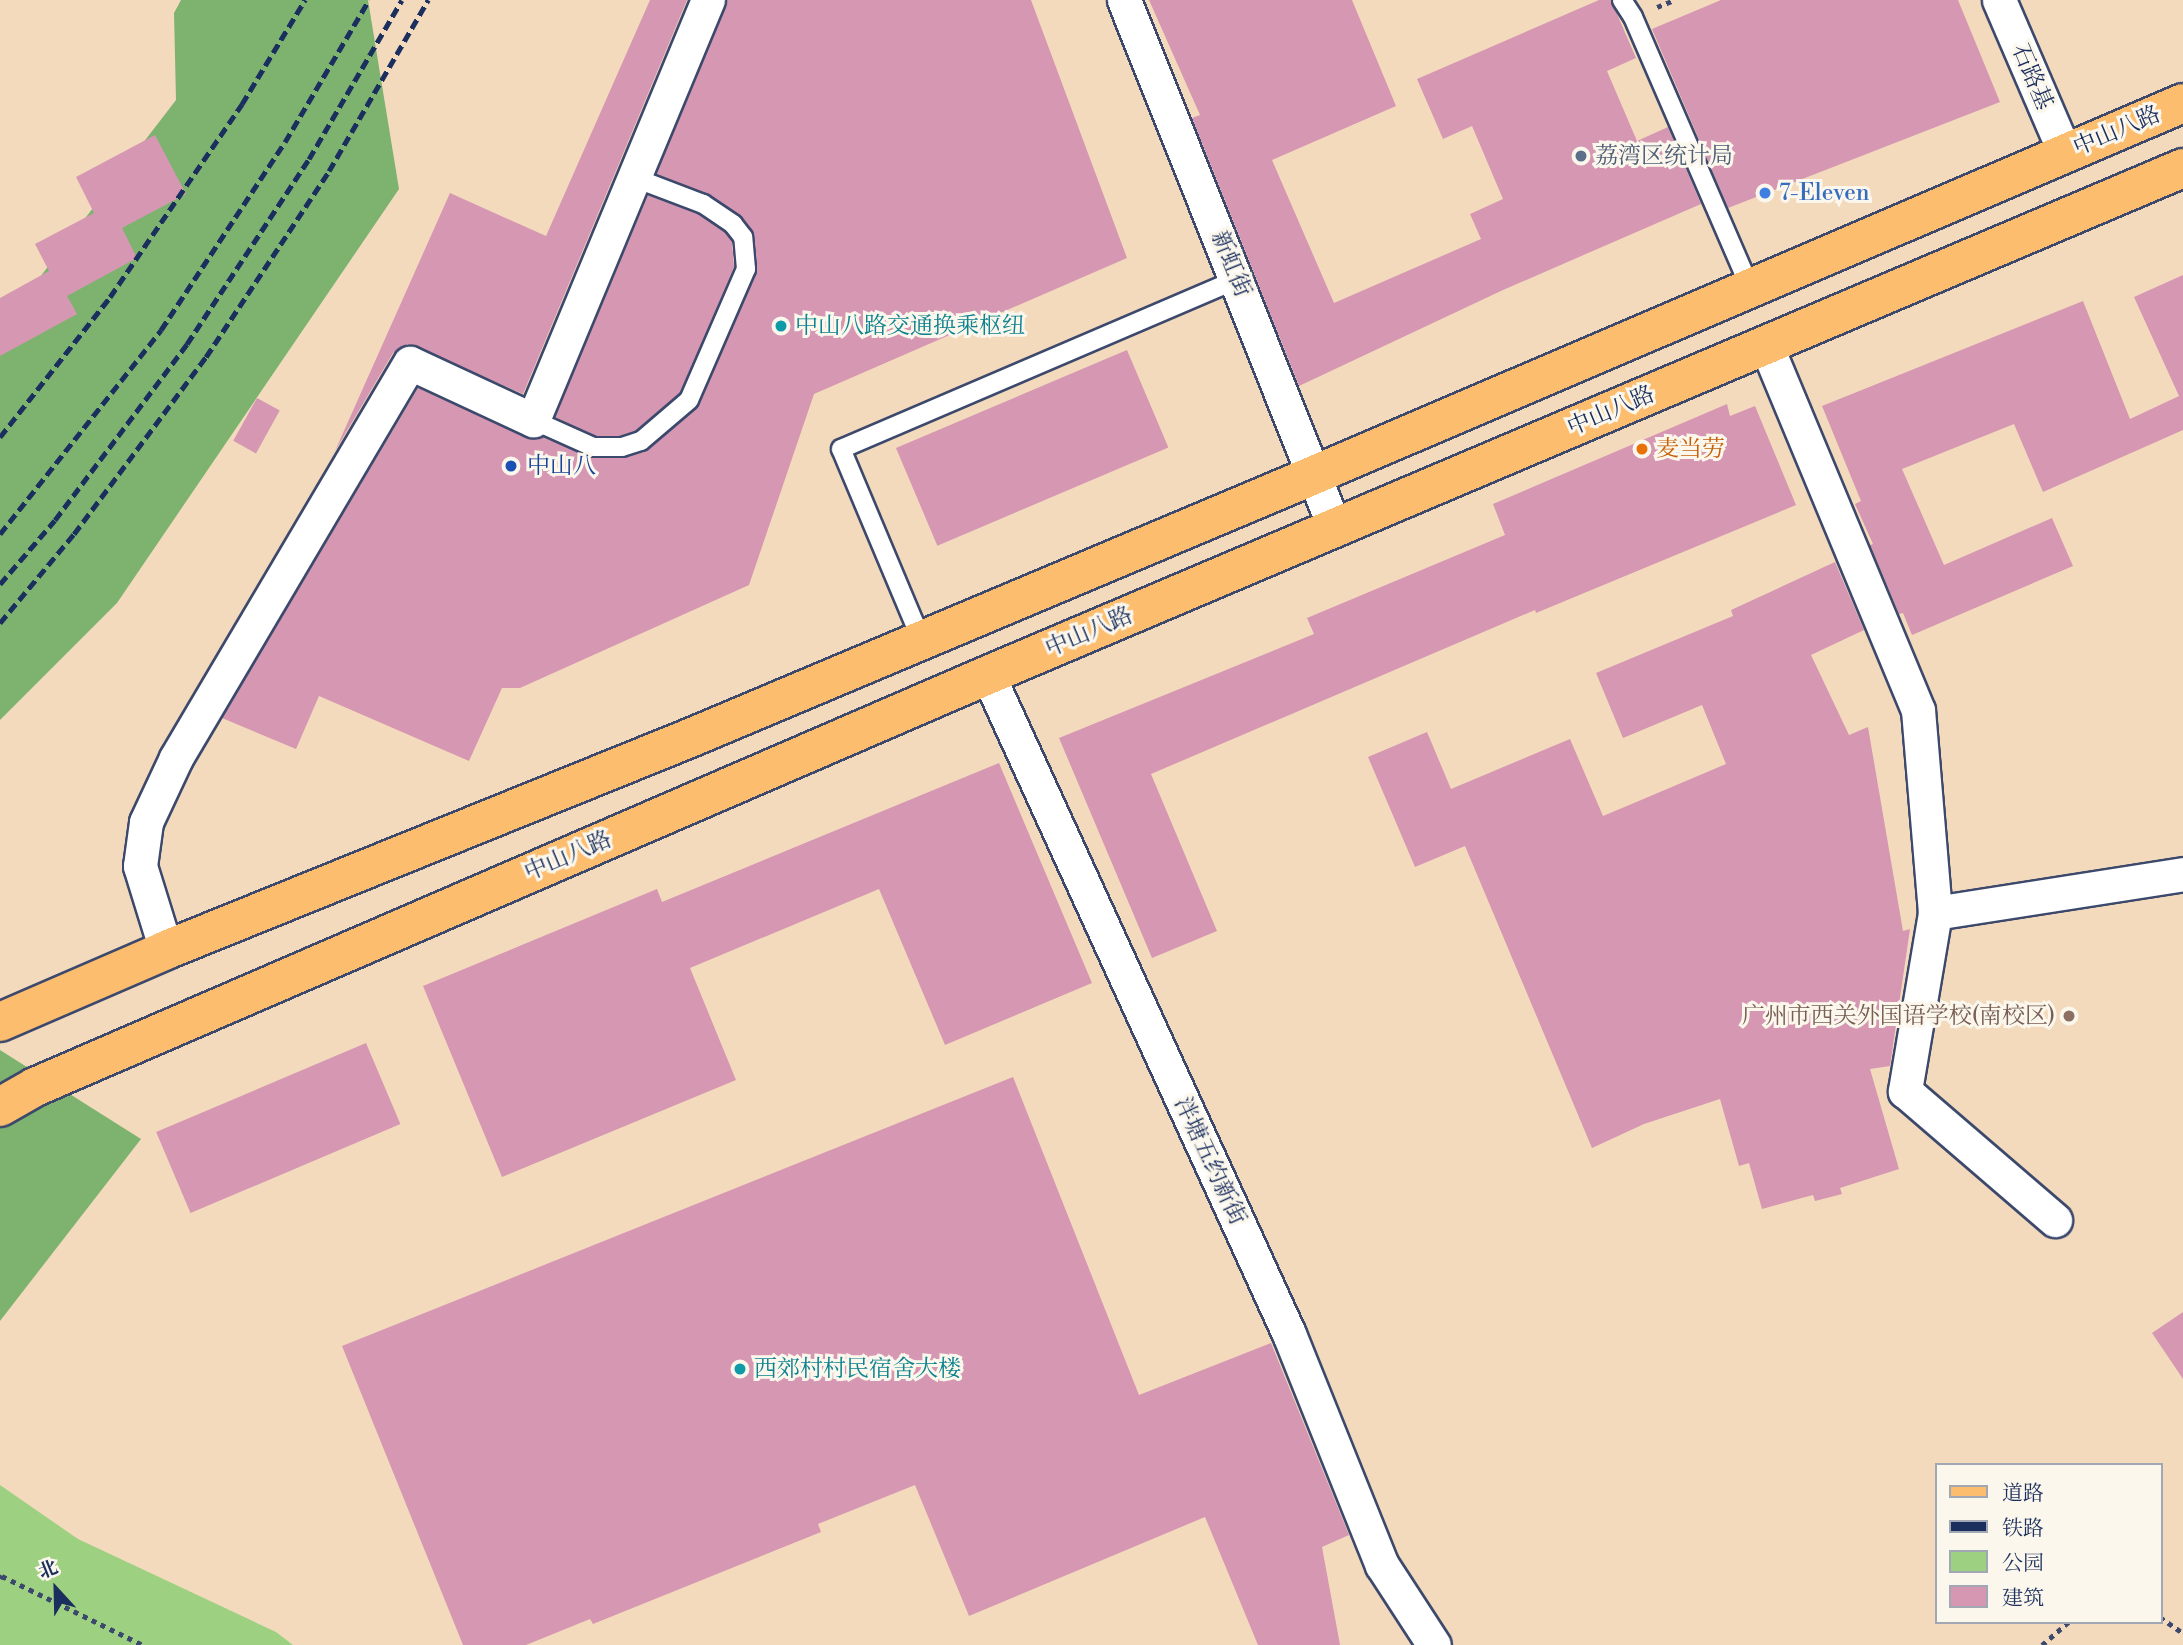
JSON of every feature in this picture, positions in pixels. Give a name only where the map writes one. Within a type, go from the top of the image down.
[{"type":"main road","name":"中山八路","points":[[0,1022],[166,950],[690,738],[1314,475],[2183,103]]},
{"type":"main road","name":"中山八路","points":[[0,1107],[48,1082],[988,675],[2183,168]]},
{"type":"street","points":[[166,950],[140,866],[146,822],[176,758],[410,363],[533,421],[708,0]]},
{"type":"street","name":"新虹街","points":[[1124,0],[1335,529]]},
{"type":"street","name":"石路基","points":[[1998,0],[2065,153]]},
{"type":"street","points":[[1766,345],[1918,710],[1936,914],[1905,1091],[2055,1220]]},
{"type":"street","name":"泮塘五约新街","points":[[988,675],[1289,1334],[1382,1565],[1434,1645]]},
{"type":"street","points":[[1936,914],[2183,874]]},
{"type":"lane","points":[[1622,0],[1633,17],[1750,288]]},
{"type":"lane","points":[[533,421],[593,447],[622,447],[641,441],[689,400],[746,269],[743,237],[733,224],[703,204],[635,178]]},
{"type":"lane","points":[[921,639],[841,449],[1237,279]]},
{"type":"path","points":[[1,1576],[143,1645]]},
{"type":"path","points":[[2162,1618],[2183,1633]]},
{"type":"path","points":[[2042,1645],[2066,1624]]},
{"type":"green space","points":[[181,0],[368,0],[399,189],[117,603],[0,720],[0,329],[176,100],[174,13]]},
{"type":"green space","points":[[0,1050],[141,1139],[0,1321]]},
{"type":"green space","points":[[0,1485],[78,1539],[276,1632],[293,1645],[0,1645]]},
{"type":"building","points":[[650,0],[687,0],[523,394],[408,344],[393,353],[335,451],[450,193],[546,236]]},
{"type":"building","name":"中山八路交通换乘枢纽","points":[[727,0],[1031,0],[1127,258],[814,394],[749,585],[520,688],[502,688],[469,761],[319,696],[296,749],[222,718],[418,388],[525,437],[542,437],[593,458],[622,458],[645,452],[699,405],[756,274],[754,236],[740,215],[709,195],[656,174]]},
{"type":"building","points":[[1149,0],[1352,0],[1396,106],[1272,160],[1334,303],[1481,239],[1470,214],[1503,199],[1472,126],[1443,139],[1417,79],[1599,0],[1611,0],[1636,58],[1607,71],[1637,141],[1668,127],[1701,204],[1503,290],[1299,386],[1192,118],[1200,115]]},
{"type":"building","points":[[1721,0],[1958,0],[2000,102],[1728,208],[1652,29]]},
{"type":"building","points":[[155,135],[186,194],[122,228],[137,258],[67,296],[77,314],[0,356],[0,298],[49,271],[35,244],[94,213],[76,177]]},
{"type":"building","points":[[648,195],[698,214],[725,232],[732,241],[734,267],[680,393],[635,431],[620,436],[595,436],[555,417]]},
{"type":"building","points":[[2183,275],[2183,430],[2043,492],[2014,424],[1902,469],[1944,565],[2052,518],[2073,566],[1912,635],[1903,613],[1899,614],[1870,545],[1873,544],[1855,504],[1861,501],[1822,406],[2083,301],[2130,419],[2179,396],[2134,297]]},
{"type":"building","points":[[1127,350],[1168,448],[937,546],[896,448]]},
{"type":"building","points":[[257,398],[280,411],[256,453],[233,441]]},
{"type":"building","points":[[1727,404],[1730,416],[1755,406],[1796,505],[1536,613],[1535,610],[1151,774],[1217,931],[1152,958],[1059,738],[1314,634],[1307,618],[1505,535],[1493,504]]},
{"type":"building","points":[[1835,562],[1864,630],[1811,655],[1849,735],[1868,727],[1903,931],[1910,929],[1890,1066],[1870,1069],[1899,1169],[1840,1188],[1842,1194],[1815,1201],[1813,1195],[1762,1209],[1749,1163],[1739,1166],[1720,1099],[1644,1124],[1592,1148],[1465,846],[1415,867],[1368,757],[1427,732],[1451,789],[1570,739],[1603,816],[1726,764],[1702,705],[1623,738],[1596,673],[1733,616],[1731,610]]},
{"type":"building","points":[[999,763],[1092,983],[945,1045],[879,889],[690,968],[736,1080],[502,1177],[423,986],[657,889],[662,902]]},
{"type":"building","points":[[366,1043],[400,1124],[191,1213],[156,1132]]},
{"type":"building","name":"西郊村村民宿舍大楼","points":[[1013,1077],[1139,1395],[1271,1343],[1349,1535],[1322,1547],[1340,1645],[1258,1645],[1205,1517],[969,1616],[915,1485],[818,1524],[821,1532],[593,1624],[590,1619],[526,1645],[463,1645],[342,1346]]},
{"type":"building","points":[[2183,1312],[2183,1379],[2152,1333]]},
{"type":"railway","points":[[0,437],[110,297],[242,104],[305,0]]},
{"type":"railway","points":[[0,534],[161,330],[285,142],[369,0]]},
{"type":"railway","points":[[0,584],[55,520],[187,344],[309,159],[402,0]]},
{"type":"railway","points":[[0,623],[74,534],[206,357],[329,171],[428,0]]},
{"type":"place","name":"荔湾区统计局","points":[[1581,156]]},
{"type":"place","name":"7-Eleven","points":[[1765,193]]},
{"type":"place","name":"中山八路交通换乘枢纽","points":[[781,326]]},
{"type":"place","name":"麦当劳","points":[[1642,449]]},
{"type":"place","name":"中山八","points":[[511,466]]},
{"type":"place","name":"广州市西关外国语学校(南校区)","points":[[2069,1016]]},
{"type":"place","name":"西郊村村民宿舍大楼","points":[[740,1369]]}]
